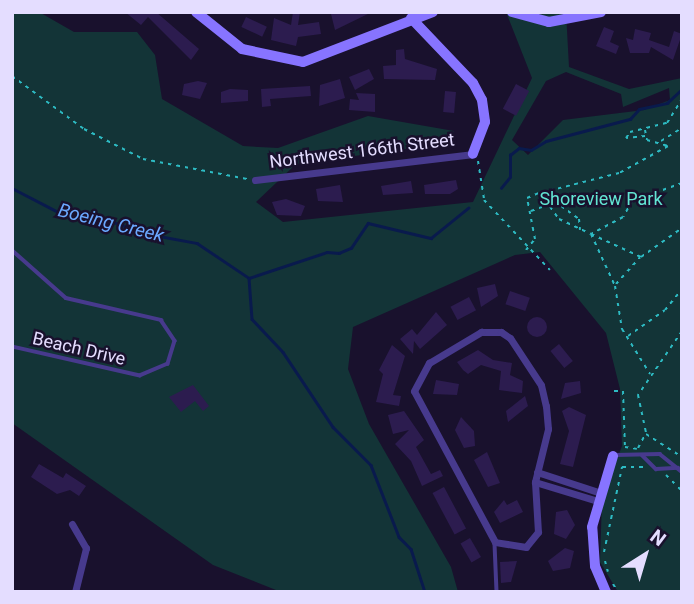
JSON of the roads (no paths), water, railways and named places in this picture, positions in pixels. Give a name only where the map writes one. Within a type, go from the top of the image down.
[{"type":"street","points":[[196,12],[242,49],[283,61],[323,56],[411,18],[433,12]]},
{"type":"street","points":[[512,12],[549,22],[601,12]]},
{"type":"street","points":[[411,18],[472,83],[482,100],[485,122],[472,155]]},
{"type":"street","name":"Northwest 166th Street","points":[[255,180],[472,155]]},
{"type":"street","points":[[481,332],[501,332],[541,384],[548,429],[537,472],[535,482],[538,532],[535,541],[517,547],[495,542],[414,391],[422,371],[457,343],[481,332]]},
{"type":"street","points":[[606,592],[591,549],[599,497],[619,455]]},
{"type":"street","points":[[537,472],[599,497]]},
{"type":"street","points":[[535,482],[599,497]]},
{"type":"street","points":[[72,524],[86,548],[75,592]]},
{"type":"lane","name":"Beach Drive","points":[[12,250],[66,298],[161,320],[175,341],[168,364],[140,376],[12,347]]},
{"type":"lane","points":[[619,455],[660,454],[680,470]]},
{"type":"lane","points":[[640,455],[656,469],[680,470]]},
{"type":"lane","points":[[495,542],[497,592]]},
{"type":"waterway","name":"Boeing Creek","points":[[501,188],[510,177],[510,155],[519,148],[531,150],[546,141],[630,119],[639,109],[667,103],[682,89]]},
{"type":"waterway","name":"Boeing Creek","points":[[12,188],[64,215],[87,213],[148,234],[197,243],[249,278],[327,252],[339,253],[351,248],[368,223],[431,238],[468,208]]},
{"type":"waterway","points":[[249,278],[252,319],[283,352],[333,427],[371,465],[399,537],[411,549],[425,592]]},
{"type":"park label","name":"Shoreview Park","points":[[601,199]]}]
